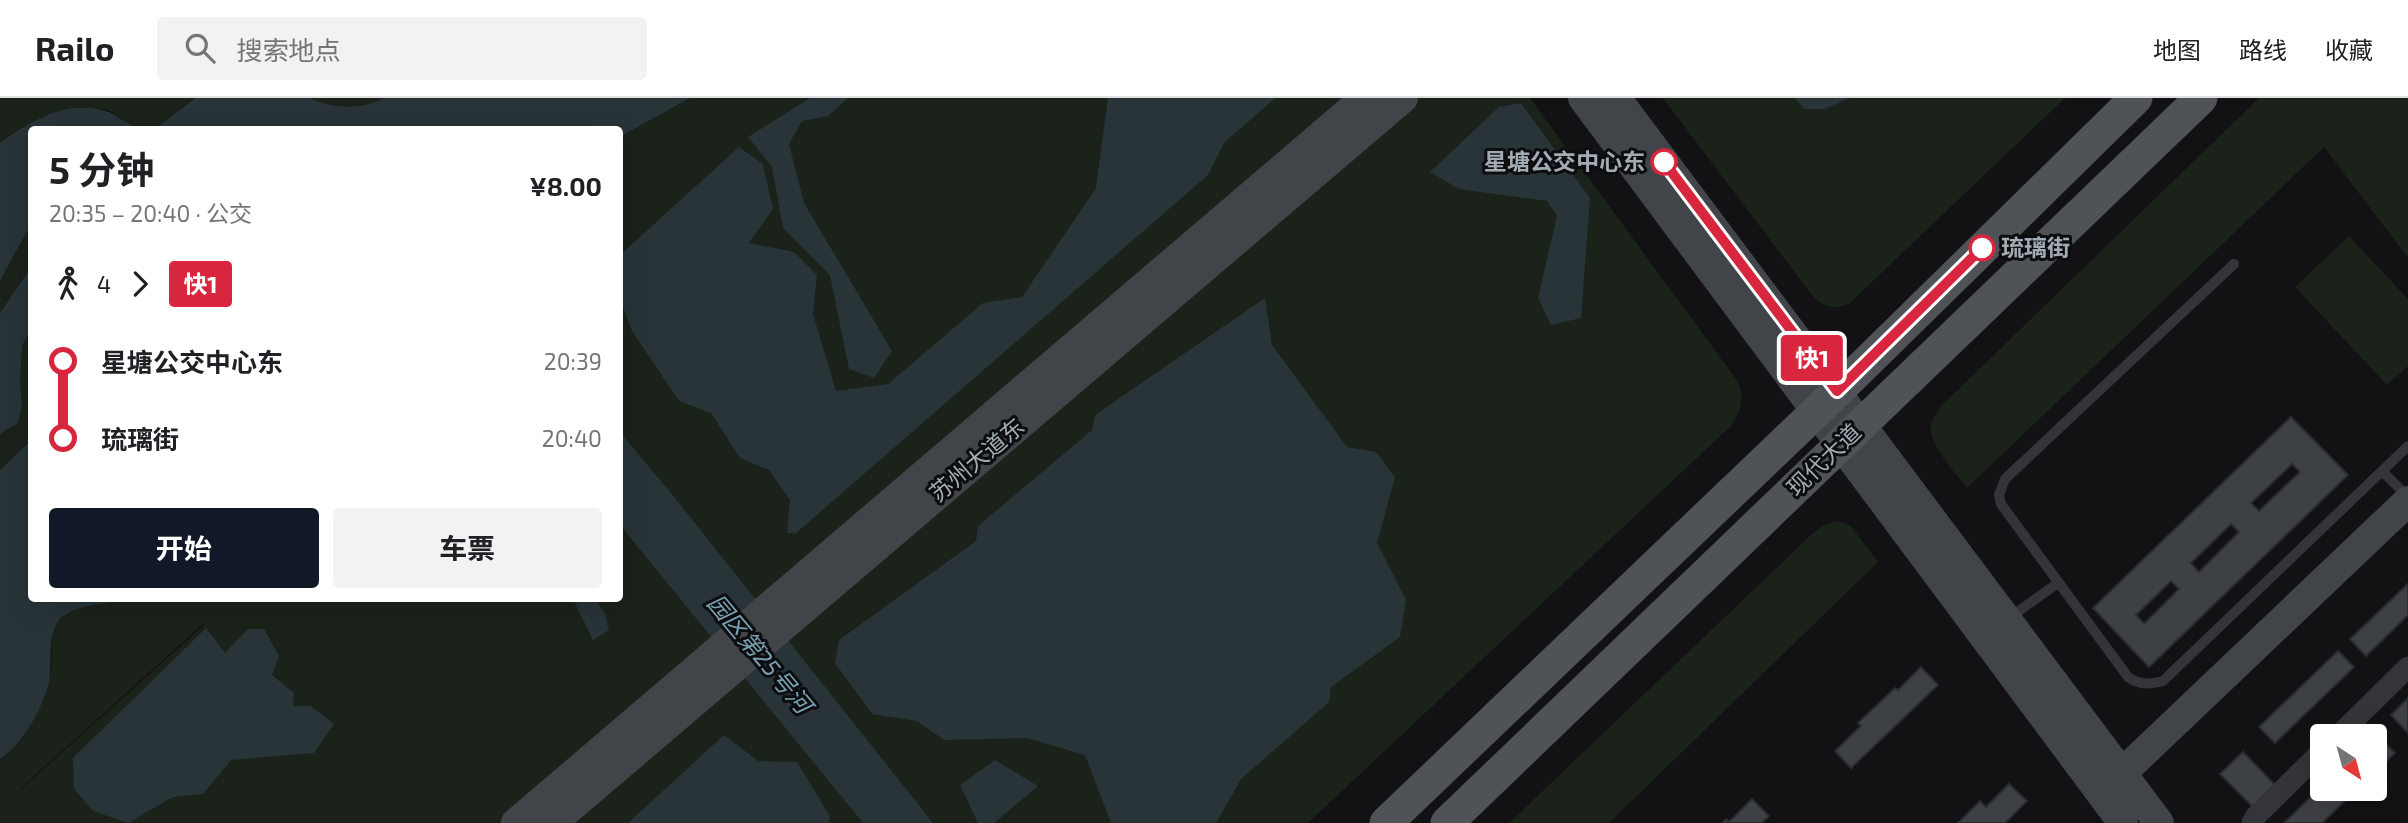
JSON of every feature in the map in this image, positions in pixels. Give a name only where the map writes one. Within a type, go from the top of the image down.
[{"type":"main road","name":"苏州大道东","points":[[552,823],[724,662],[1365,98]]},
{"type":"main road","name":"苏州大道东","points":[[775,617],[1403,98]]},
{"type":"main road","points":[[1583,98],[1827,401]]},
{"type":"main road","points":[[1616,98],[2123,823]]},
{"type":"main road","name":"现代大道","points":[[1387,823],[1827,401],[2136,98]]},
{"type":"main road","name":"现代大道","points":[[1447,823],[2201,98]]},
{"type":"main road","points":[[1851,434],[2007,620],[2159,823]]},
{"type":"main road","points":[[2122,773],[2408,499]]},
{"type":"main road","name":"苏州大道东","points":[[516,823],[724,662]]},
{"type":"street","points":[[2350,724],[2408,667]]},
{"type":"street","points":[[2252,823],[2310,763]]},
{"type":"lane","points":[[2234,264],[2006,479],[1999,495],[2001,504],[2128,677],[2139,684],[2163,681],[2408,446]]},
{"type":"lane","points":[[2382,471],[2408,499]]},
{"type":"lane","points":[[2007,620],[2058,583]]},
{"type":"shaded area","points":[[0,98],[194,98],[158,126],[132,126],[109,111],[72,108],[35,126],[28,126],[28,129],[0,143]]},
{"type":"shaded area","points":[[310,98],[384,98],[366,105],[347,107]]},
{"type":"shaded area","points":[[690,98],[1530,98],[1739,383],[1741,395],[1741,405],[1732,425],[1308,823],[0,823],[0,759],[26,731],[45,696],[51,671],[56,623],[66,614],[107,602],[623,602],[623,135]],"holes":[[[203,624],[205,624],[20,790]]]},
{"type":"shaded area","points":[[1663,98],[2065,98],[1850,303],[1836,307],[1827,306],[1814,298]]},
{"type":"shaded area","points":[[2259,98],[2408,98],[2408,258],[2324,147],[1967,488],[1942,456],[1932,438],[1932,421],[1941,406]]},
{"type":"shaded area","points":[[28,230],[28,442],[0,470],[0,281]]},
{"type":"shaded area","points":[[2349,236],[2408,299],[2408,366],[2387,385],[2295,287]]},
{"type":"shaded area","points":[[1837,521],[1850,525],[1878,562],[1609,823],[1509,823],[1811,535],[1824,525]]},
{"type":"water","points":[[195,98],[310,98],[347,107],[366,105],[384,98],[690,98],[623,135],[623,126],[159,126]]},
{"type":"water","points":[[810,98],[848,98],[828,116],[802,121],[789,144],[804,203],[892,351],[874,378],[849,369],[830,275],[783,228],[772,167],[748,137]]},
{"type":"water","points":[[1108,98],[1275,98],[1224,143],[1208,175],[796,533],[787,533],[790,500],[769,470],[740,458],[711,413],[679,401],[632,331],[623,308],[623,252],[739,147],[763,164],[773,209],[749,243],[794,252],[817,275],[813,314],[836,391],[888,384],[983,303],[1022,297],[1096,188]]},
{"type":"water","points":[[1795,98],[1849,98],[1825,109],[1804,109]]},
{"type":"water","points":[[1521,103],[1590,198],[1581,318],[1551,325],[1538,298],[1557,216],[1547,201],[1459,189],[1430,172],[1499,107]]},
{"type":"water","points":[[93,108],[109,112],[133,126],[28,126],[28,230],[0,281],[0,143],[25,126],[62,110]]},
{"type":"water","points":[[28,272],[28,334],[22,346],[20,381],[22,405],[18,423],[0,434],[0,313]]},
{"type":"water","points":[[1265,298],[1272,345],[1347,447],[1376,452],[1395,477],[1377,543],[1406,600],[1400,637],[1331,687],[1329,702],[1241,779],[1216,823],[1111,823],[1085,755],[1027,738],[944,740],[917,721],[872,714],[835,663],[839,640],[976,541],[978,526],[1092,430],[1095,415]]},
{"type":"water","name":"园区第25号河","points":[[623,436],[933,823],[863,823],[623,529]]},
{"type":"water","points":[[28,443],[28,602],[112,602],[78,609],[59,621],[52,636],[49,682],[42,703],[24,735],[0,759],[0,470]]},
{"type":"water","points":[[574,602],[597,602],[605,613],[609,630],[593,640]]},
{"type":"water","points":[[206,628],[225,653],[248,629],[264,629],[279,656],[272,675],[294,693],[293,706],[311,706],[334,724],[314,753],[231,760],[203,794],[173,797],[128,823],[93,811],[74,789],[73,758]]},
{"type":"water","points":[[724,735],[758,761],[797,762],[830,816],[829,823],[628,823]]},
{"type":"water","points":[[995,760],[1038,786],[994,823],[978,823],[960,785]]},
{"type":"building","points":[[2291,417],[2348,475],[2149,667],[2093,608]],"holes":[[[2292,464],[2300,472],[2259,511],[2251,503]],[[2231,524],[2239,532],[2199,572],[2191,563]],[[2171,581],[2179,589],[2144,624],[2136,615]]]},
{"type":"building","points":[[2408,584],[2408,615],[2366,656],[2350,639]]},
{"type":"building","points":[[2338,651],[2354,667],[2275,743],[2259,727]]},
{"type":"building","points":[[1921,667],[1938,685],[1851,768],[1835,751],[1861,726],[1858,723]]},
{"type":"building","points":[[2408,698],[2408,730],[2407,732],[2391,715]]},
{"type":"building","points":[[2387,745],[2395,753],[2387,761]]},
{"type":"building","points":[[2243,752],[2277,787],[2255,809],[2220,774]]},
{"type":"building","points":[[2009,784],[2027,801],[2005,823],[1958,823],[1980,801],[1986,807]]},
{"type":"building","points":[[2310,798],[2310,802],[2344,802],[2322,823],[2284,823]]},
{"type":"building","points":[[1752,799],[1769,816],[1762,823],[1722,823],[1726,819],[1729,822]]},
{"type":"bus line","name":"快1","points":[[1664,162],[1837,391],[1982,248]]},
{"type":"place","name":"星塘公交中心东","points":[[1664,162]]},
{"type":"place","name":"琉璃街","points":[[1982,248]]}]
